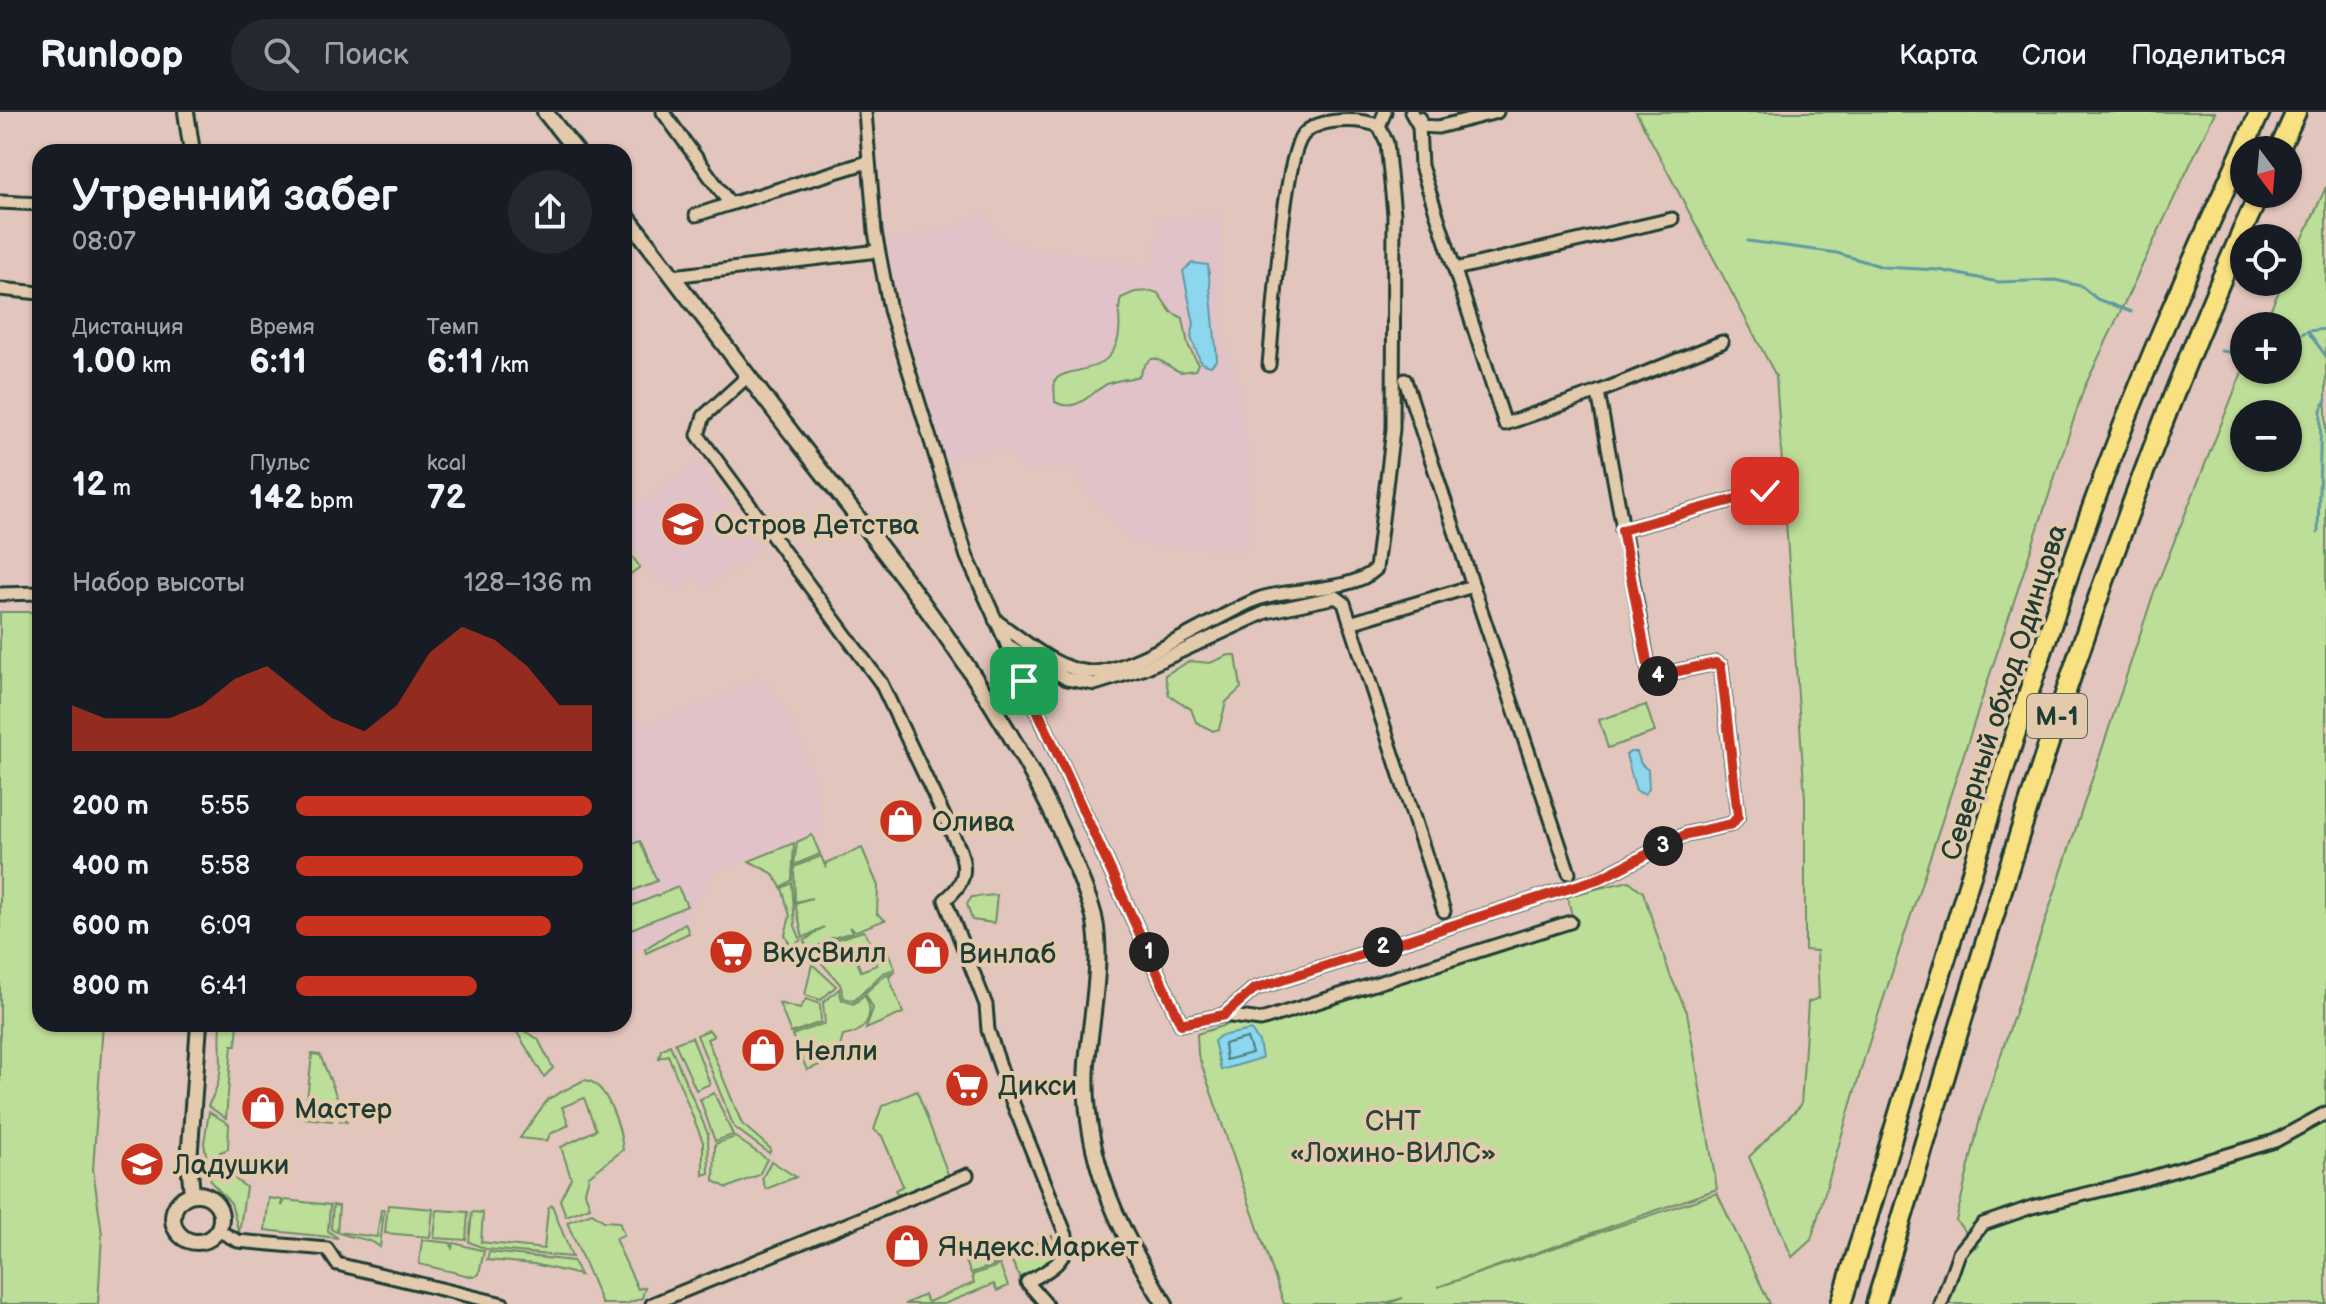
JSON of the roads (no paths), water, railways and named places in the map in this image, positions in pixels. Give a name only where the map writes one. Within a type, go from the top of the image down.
[{"type":"highway","name":"Северный обход Одинцова","points":[[1841,1304],[2000,787],[2078,548],[2144,374],[2260,112]]},
{"type":"highway","points":[[2285,136],[2296,112]]},
{"type":"highway","name":"Северный обход Одинцова","points":[[1876,1304],[2074,661],[2175,386],[2253,208]]},
{"type":"street","points":[[186,112],[191,144]]},
{"type":"street","points":[[545,112],[571,144]]},
{"type":"street","points":[[663,112],[730,204]]},
{"type":"street","points":[[865,112],[878,251],[890,310],[967,557],[1181,1024],[1224,1015],[1261,1020],[1570,922]]},
{"type":"street","points":[[995,619],[1063,665],[1095,672],[1125,665],[1265,597],[1322,588],[1366,576],[1376,569],[1394,413],[1394,214],[1387,143],[1379,126],[1385,112]]},
{"type":"street","points":[[1411,112],[1419,126]]},
{"type":"street","points":[[1420,112],[1421,166],[1505,424],[1598,392],[1722,342]]},
{"type":"street","points":[[1419,126],[1438,127],[1497,112]]},
{"type":"street","points":[[1269,365],[1287,198],[1296,145],[1305,132],[1331,121],[1379,126]]},
{"type":"street","points":[[696,215],[868,162]]},
{"type":"street","points":[[0,202],[32,204]]},
{"type":"street","points":[[1455,269],[1672,219]]},
{"type":"street","points":[[632,223],[955,645],[1021,750],[1059,823],[1093,910],[1096,946],[1087,1113],[1097,1166],[1129,1244],[1165,1304]]},
{"type":"street","points":[[673,276],[878,251]]},
{"type":"street","points":[[0,289],[32,292]]},
{"type":"street","points":[[748,376],[704,416],[698,435],[881,683],[960,850],[965,877],[957,890],[945,900],[986,1005],[988,1030],[1010,1096],[1066,1235],[1065,1253],[1059,1263],[1027,1282],[1046,1304]]},
{"type":"street","points":[[1405,380],[1569,873]]},
{"type":"street","points":[[1224,1015],[1254,989],[1601,878],[1687,834],[1732,824],[1738,816],[1721,666],[1716,663],[1655,676],[1649,671],[1598,392]]},
{"type":"street","points":[[1622,530],[1765,491]]},
{"type":"street","points":[[1350,623],[1473,586]]},
{"type":"street","points":[[0,594],[32,593]]},
{"type":"street","points":[[1007,644],[1067,679],[1095,684],[1143,669],[1266,612],[1336,597],[1344,603],[1444,911]]},
{"type":"street","points":[[192,1194],[189,1161],[198,1032]]},
{"type":"street","points":[[1941,1304],[1959,1253],[1983,1224],[2032,1207],[2139,1181],[2275,1141],[2326,1113]]},
{"type":"street","points":[[652,1304],[967,1175]]},
{"type":"street","points":[[192,1194],[214,1200],[222,1220],[219,1231],[201,1243],[190,1242],[177,1232],[173,1215],[176,1205],[192,1194]]},
{"type":"street","points":[[219,1231],[238,1241],[327,1249],[337,1264],[503,1304]]},
{"type":"water","points":[[1192,263],[1208,265],[1217,359],[1211,366],[1201,363],[1191,337],[1194,324],[1183,271]]},
{"type":"water","points":[[1637,752],[1641,764],[1648,770],[1649,789],[1644,794],[1636,791],[1626,755]]},
{"type":"water","points":[[1251,1030],[1259,1042],[1262,1058],[1221,1070],[1214,1041],[1220,1036]]},
{"type":"waterway","points":[[1748,241],[1837,253],[1883,267],[1939,270],[1998,282],[2055,280],[2081,286],[2097,299],[2131,312]]},
{"type":"waterway","points":[[2302,334],[2326,329]]},
{"type":"waterway","points":[[2309,333],[2326,356]]},
{"type":"waterway","points":[[2221,351],[2230,352]]},
{"type":"waterway","points":[[2318,533],[2321,410],[2326,399]]},
{"type":"place","name":"Остров Детства","points":[[683,524]]},
{"type":"place","name":"Олива","points":[[901,821]]},
{"type":"place","name":"ВкусВилл","points":[[731,952]]},
{"type":"place","name":"Винлаб","points":[[928,953]]},
{"type":"place","name":"Нелли","points":[[763,1050]]},
{"type":"place","name":"Дикси","points":[[967,1085]]},
{"type":"place","name":"Мастер","points":[[263,1108]]},
{"type":"place","name":"Ладушки","points":[[142,1164]]},
{"type":"place","name":"Яндекс.Маркет","points":[[907,1246]]},
{"type":"park label","name":"СНТ «Лохино-ВИЛС»","points":[[1393,1136]]}]
